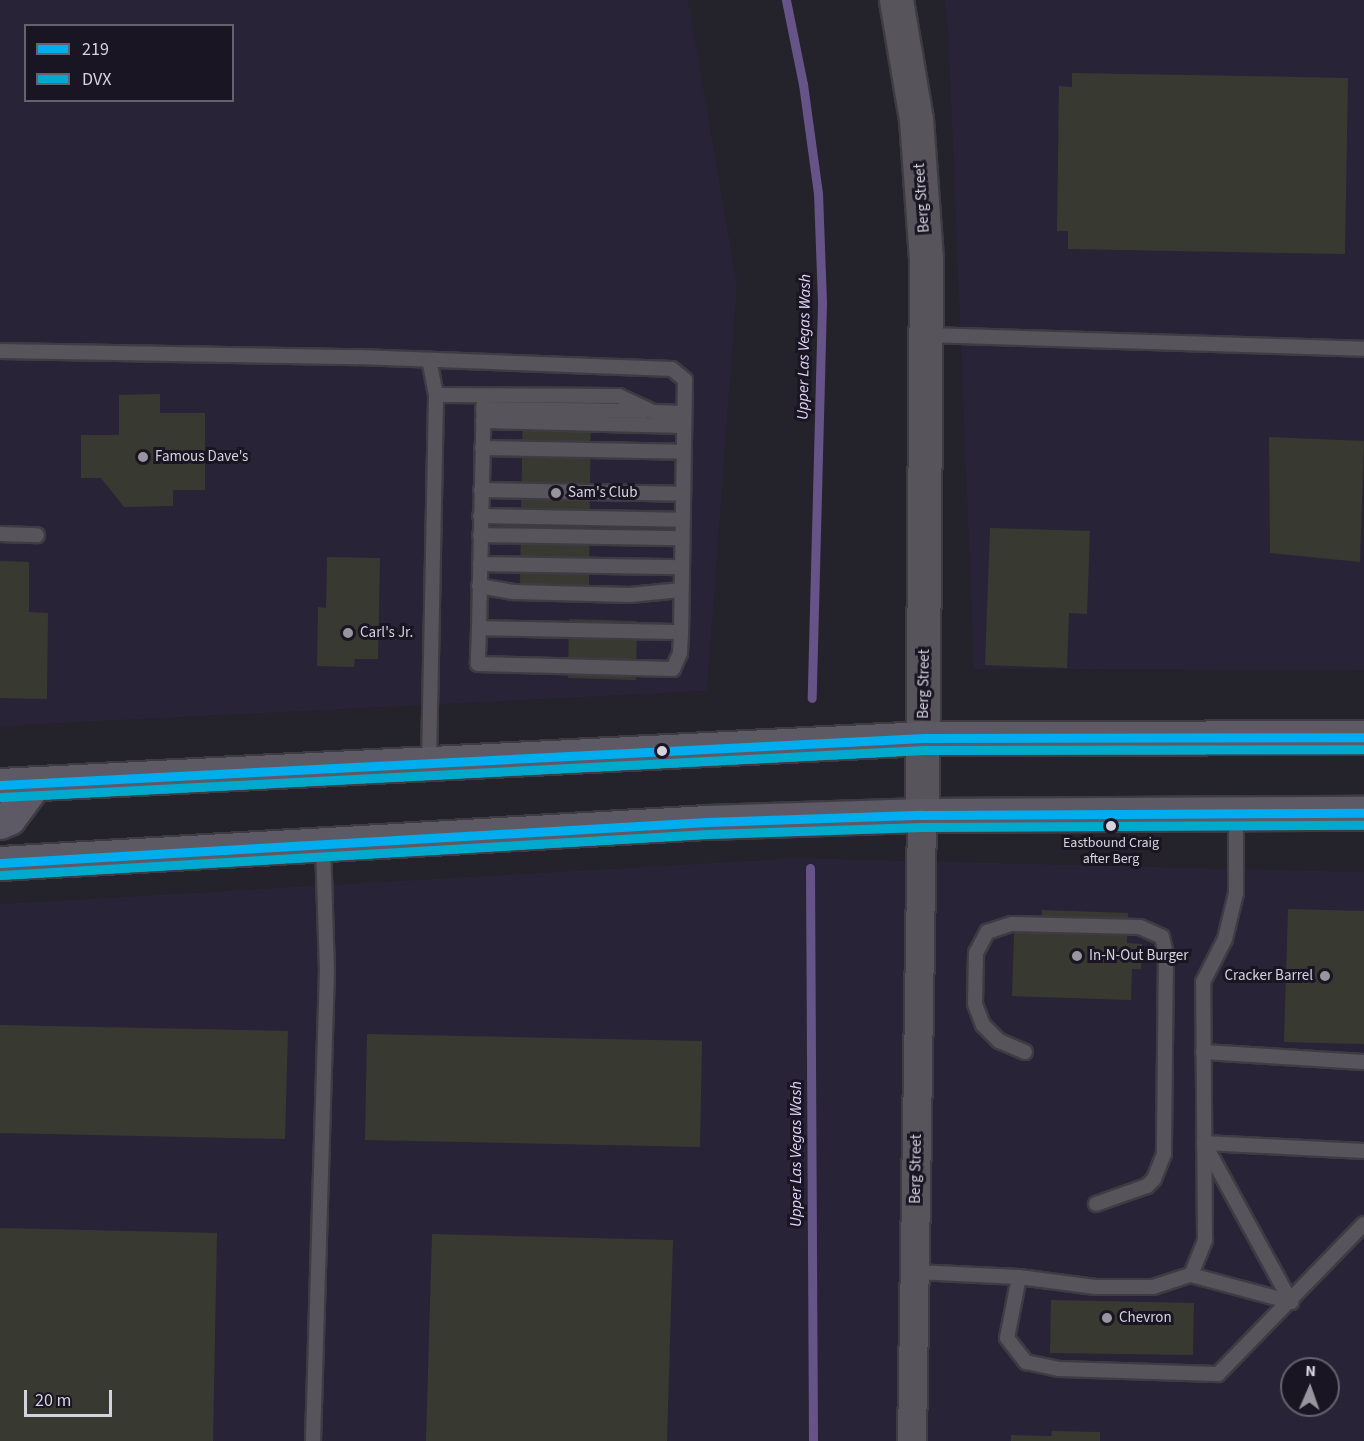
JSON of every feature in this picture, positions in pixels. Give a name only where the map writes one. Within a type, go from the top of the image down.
[{"type":"main road","points":[[0,785],[924,738],[1364,737]]},
{"type":"main road","points":[[0,822],[9,818],[34,784]]},
{"type":"main road","points":[[0,863],[707,822],[922,815],[1364,813]]},
{"type":"street","name":"Berg Street","points":[[896,0],[920,166],[927,334],[924,738],[912,1441]]},
{"type":"lane","points":[[927,334],[1364,349]]},
{"type":"lane","points":[[0,351],[616,364],[672,369],[685,380],[681,632],[680,653],[673,669],[478,664],[483,409]]},
{"type":"lane","points":[[429,360],[436,395],[429,763]]},
{"type":"lane","points":[[436,395],[483,409],[684,419]]},
{"type":"lane","points":[[483,409],[619,396],[654,412],[684,419]]},
{"type":"lane","points":[[482,448],[683,452]]},
{"type":"lane","points":[[481,490],[682,494]]},
{"type":"lane","points":[[480,516],[681,520]]},
{"type":"lane","points":[[0,534],[37,535]]},
{"type":"lane","points":[[480,535],[681,538]]},
{"type":"lane","points":[[480,564],[681,567]]},
{"type":"lane","points":[[479,589],[630,595],[681,590]]},
{"type":"lane","points":[[478,628],[681,632]]},
{"type":"lane","points":[[1191,1275],[1204,1240],[1203,982],[1225,939],[1236,893],[1236,812]]},
{"type":"lane","points":[[313,1441],[327,971],[323,845]]},
{"type":"lane","points":[[1025,1052],[999,1041],[983,1025],[975,1004],[976,953],[987,932],[1011,924],[1140,927],[1162,937],[1166,954],[1164,1154],[1160,1169],[1147,1186],[1096,1204]]},
{"type":"lane","points":[[1203,1052],[1364,1062]]},
{"type":"lane","points":[[1204,1143],[1364,1151]]},
{"type":"lane","points":[[1204,1143],[1291,1302]]},
{"type":"lane","points":[[1019,1277],[1006,1338],[1026,1362],[1059,1369],[1218,1374],[1291,1302],[1364,1224]]},
{"type":"lane","points":[[915,1272],[1019,1277],[1095,1287],[1153,1287],[1191,1275],[1291,1302]]},
{"type":"shaded area","points":[[0,0],[688,0],[737,284],[707,691],[0,726]]},
{"type":"shaded area","points":[[944,0],[1364,0],[1364,670],[974,669],[948,27]]},
{"type":"shaded area","points":[[798,858],[1364,872],[1364,1441],[0,1441],[0,904]]},
{"type":"building","points":[[1072,73],[1348,78],[1345,254],[1068,249],[1068,231],[1057,231],[1059,86],[1072,87]]},
{"type":"building","name":"Famous Dave's","points":[[160,394],[160,413],[205,413],[205,490],[173,490],[173,506],[124,507],[101,478],[81,478],[81,435],[119,435],[119,395]]},
{"type":"building","name":"Sam's Club","points":[[523,400],[591,401],[589,586],[520,585]]},
{"type":"building","points":[[1269,437],[1364,441],[1360,562],[1270,553]]},
{"type":"building","points":[[990,528],[1090,531],[1087,614],[1069,613],[1067,668],[985,665]]},
{"type":"building","name":"Carl's Jr.","points":[[327,557],[380,558],[378,659],[355,659],[354,667],[317,666],[318,607],[326,608]]},
{"type":"building","points":[[0,561],[29,562],[29,612],[48,613],[47,699],[0,698]]},
{"type":"building","points":[[569,619],[637,621],[636,680],[568,678]]},
{"type":"building","name":"Cracker Barrel","points":[[1288,909],[1364,911],[1364,1044],[1284,1042]]},
{"type":"building","name":"In-N-Out Burger","points":[[1042,910],[1128,913],[1127,943],[1142,944],[1141,969],[1132,969],[1131,1000],[1012,996],[1014,933],[1041,934]]},
{"type":"building","points":[[0,1025],[288,1031],[285,1139],[0,1133]]},
{"type":"building","points":[[367,1034],[702,1041],[700,1147],[365,1140]]},
{"type":"building","points":[[0,1228],[217,1233],[213,1441],[0,1441]]},
{"type":"building","points":[[432,1234],[673,1240],[667,1441],[426,1441]]},
{"type":"building","points":[[1051,1300],[1194,1303],[1193,1355],[1050,1353]]},
{"type":"building","points":[[1052,1431],[1100,1432],[1100,1441],[1011,1441],[1011,1435],[1051,1436]]},
{"type":"waterway","name":"Upper Las Vegas Wash","points":[[786,0],[803,84],[818,193],[822,303],[812,698]]},
{"type":"waterway","name":"Upper Las Vegas Wash","points":[[810,868],[813,1441]]},
{"type":"transit line","name":"219","points":[[0,785],[924,738],[1364,737]]},
{"type":"transit line","name":"DVX","points":[[1,797],[924,750],[1364,749]]},
{"type":"transit line","name":"219","points":[[0,863],[707,822],[922,815],[1364,813]]},
{"type":"transit line","name":"DVX","points":[[1,875],[708,834],[922,827],[1364,825]]},
{"type":"place","name":"Famous Dave's","points":[[143,457]]},
{"type":"place","name":"Sam's Club","points":[[556,493]]},
{"type":"place","name":"Carl's Jr.","points":[[348,633]]},
{"type":"place","name":"Eastbound Craig after Berg","points":[[1111,826]]},
{"type":"place","name":"In-N-Out Burger","points":[[1077,956]]},
{"type":"place","name":"Cracker Barrel","points":[[1325,976]]},
{"type":"place","name":"Chevron","points":[[1107,1318]]}]
